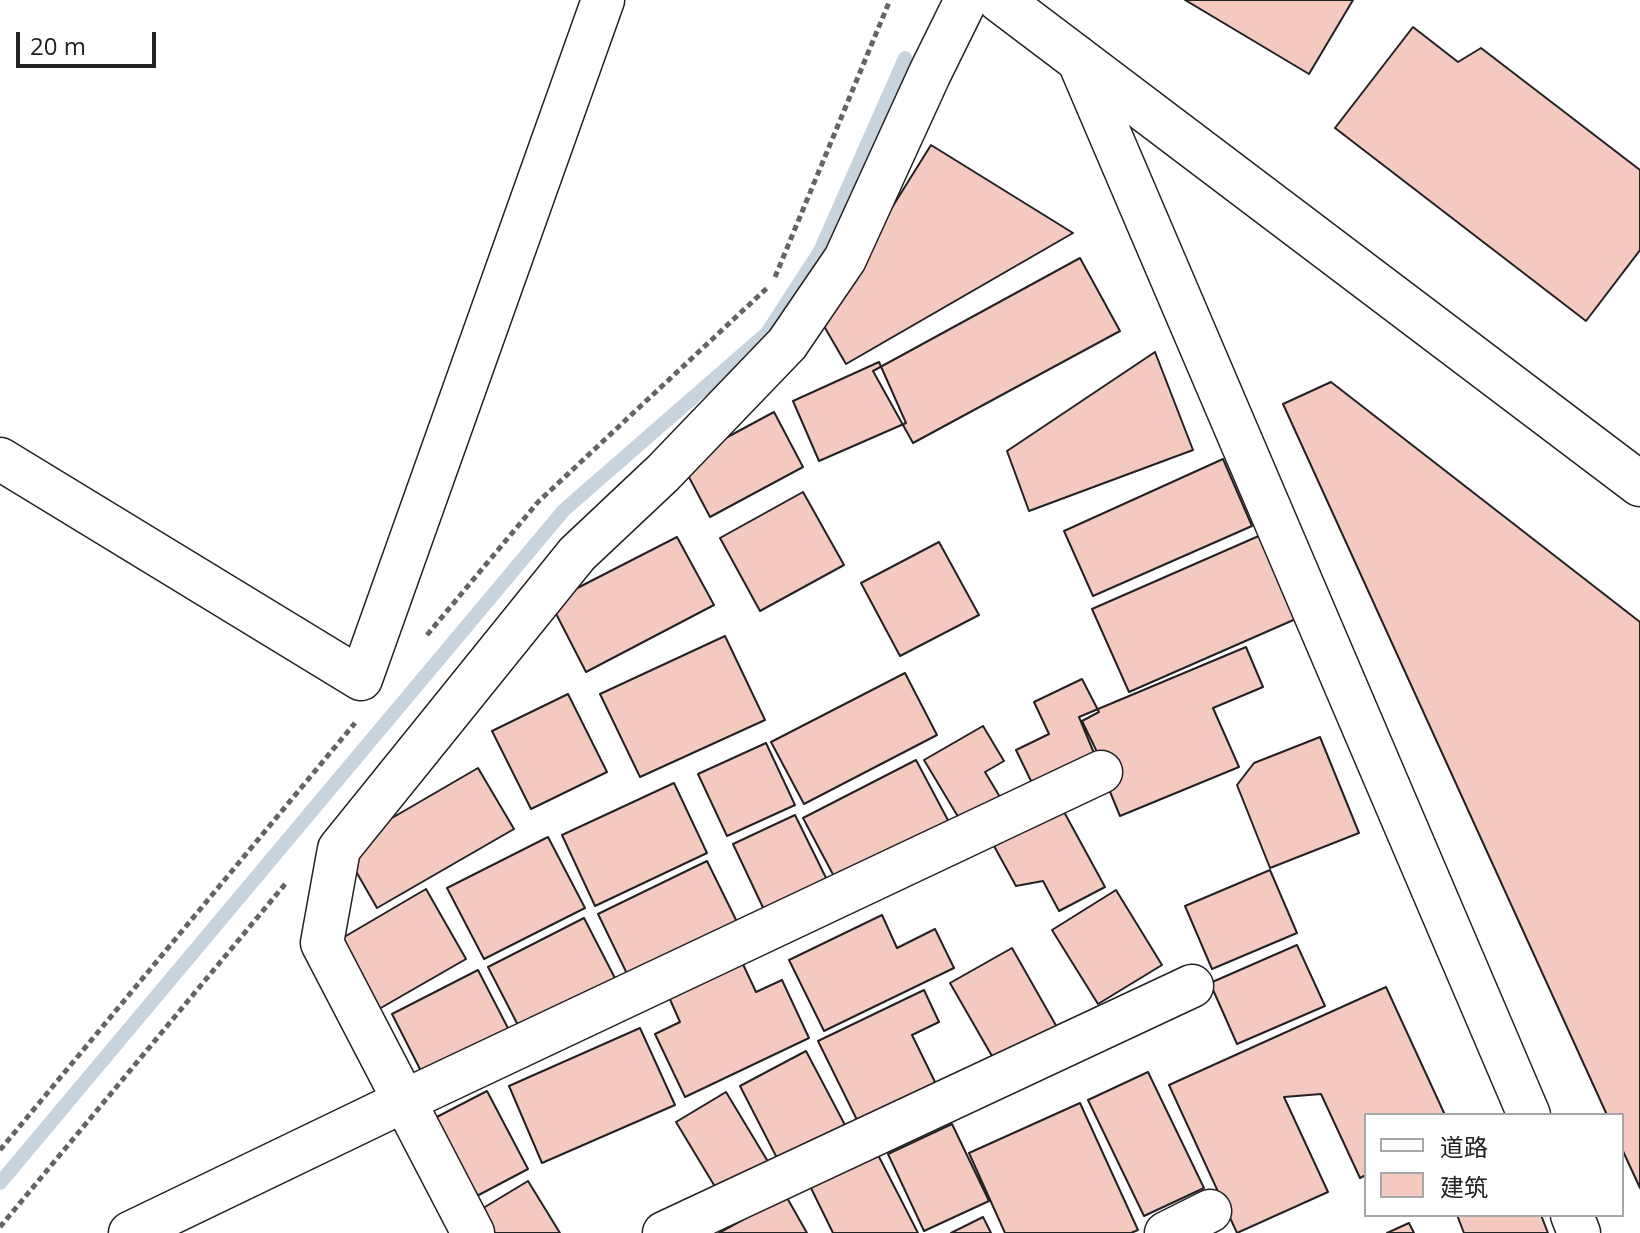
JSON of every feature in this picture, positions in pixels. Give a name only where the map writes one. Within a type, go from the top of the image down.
[{"type":"main road","points":[[1000,0],[1640,484]]},
{"type":"street","points":[[0,459],[361,679],[603,0]]},
{"type":"street","points":[[473,1233],[322,943],[339,849],[577,554],[663,473],[787,344],[845,259],[966,0]]},
{"type":"street","points":[[1077,57],[1528,1113]]},
{"type":"street","points":[[130,1233],[1101,772]]},
{"type":"street","points":[[664,1233],[1192,986]]},
{"type":"street","points":[[1166,1233],[1210,1211]]},
{"type":"path","points":[[426,636],[538,502],[772,284],[890,0]]},
{"type":"path","points":[[0,1150],[355,722]]},
{"type":"building","points":[[1185,0],[1353,0],[1309,74]]},
{"type":"building","points":[[1413,27],[1458,62],[1481,48],[1640,170],[1640,250],[1586,321],[1335,128]]},
{"type":"building","points":[[931,145],[1073,233],[846,364],[821,321]]},
{"type":"building","points":[[1080,258],[1120,331],[913,443],[873,371]]},
{"type":"building","points":[[1155,352],[1193,450],[1029,511],[1007,451]]},
{"type":"building","points":[[879,362],[906,423],[819,461],[793,401]]},
{"type":"building","points":[[1331,382],[1640,622],[1640,1188],[1624,1153],[1624,1113],[1606,1113],[1283,404]]},
{"type":"building","points":[[774,412],[803,467],[710,517],[681,462]]},
{"type":"building","points":[[1223,459],[1252,526],[1093,596],[1064,531]]},
{"type":"building","points":[[803,492],[844,565],[760,611],[720,538]]},
{"type":"building","points":[[1261,535],[1298,618],[1129,692],[1092,609]]},
{"type":"building","points":[[677,537],[714,605],[586,672],[550,602]]},
{"type":"building","points":[[939,542],[979,615],[900,656],[861,583]]},
{"type":"building","points":[[725,636],[765,720],[640,777],[600,694]]},
{"type":"building","points":[[1246,647],[1263,687],[1213,708],[1239,767],[1120,816],[1079,717]]},
{"type":"building","points":[[905,673],[937,735],[804,804],[771,742]]},
{"type":"building","points":[[1082,679],[1099,712],[1082,721],[1098,754],[1033,785],[1016,750],[1049,734],[1034,702]]},
{"type":"building","points":[[568,694],[607,772],[531,809],[492,731]]},
{"type":"building","points":[[983,726],[1004,761],[985,772],[1003,802],[963,825],[924,760]]},
{"type":"building","points":[[1320,737],[1359,833],[1270,868],[1237,785],[1254,763]]},
{"type":"building","points":[[766,743],[795,805],[727,836],[698,774]]},
{"type":"building","points":[[916,760],[950,824],[837,882],[803,818]]},
{"type":"building","points":[[478,768],[514,829],[377,908],[342,847]]},
{"type":"building","points":[[674,783],[707,853],[595,906],[562,835]]},
{"type":"building","points":[[1063,810],[1105,887],[1059,911],[1043,881],[1016,886],[994,846]]},
{"type":"building","points":[[795,815],[830,886],[767,916],[733,844]]},
{"type":"building","points":[[548,837],[585,908],[484,959],[447,888]]},
{"type":"building","points":[[707,861],[740,928],[631,982],[598,914]]},
{"type":"building","points":[[1270,870],[1297,933],[1212,969],[1185,906]]},
{"type":"building","points":[[426,889],[466,959],[379,1009],[339,940]]},
{"type":"building","points":[[1116,890],[1162,965],[1098,1004],[1052,930]]},
{"type":"building","points":[[882,915],[897,948],[935,929],[954,968],[824,1031],[789,960]]},
{"type":"building","points":[[584,918],[618,984],[522,1033],[488,967]]},
{"type":"building","points":[[1297,945],[1325,1006],[1237,1044],[1210,983]]},
{"type":"building","points":[[1012,948],[1058,1029],[996,1063],[950,983]]},
{"type":"building","points":[[741,960],[756,992],[782,980],[809,1038],[685,1097],[655,1034],[680,1022],[668,995]]},
{"type":"building","points":[[478,970],[511,1034],[424,1077],[392,1014]]},
{"type":"building","points":[[1386,987],[1444,1113],[1364,1113],[1364,1176],[1360,1178],[1321,1094],[1284,1097],[1328,1192],[1237,1233],[1169,1085]]},
{"type":"building","points":[[924,990],[939,1022],[912,1035],[937,1086],[859,1124],[818,1041]]},
{"type":"building","points":[[640,1028],[675,1105],[542,1163],[509,1086]]},
{"type":"building","points":[[806,1051],[845,1125],[778,1160],[740,1086]]},
{"type":"building","points":[[1148,1072],[1204,1188],[1144,1216],[1088,1100]]},
{"type":"building","points":[[487,1091],[528,1169],[473,1198],[431,1120]]},
{"type":"building","points":[[726,1092],[770,1165],[720,1195],[676,1122]]},
{"type":"building","points":[[1080,1103],[1138,1230],[1131,1233],[1005,1233],[969,1153]]},
{"type":"building","points":[[952,1124],[989,1201],[924,1231],[888,1154]]},
{"type":"building","points":[[876,1151],[918,1233],[833,1233],[809,1184]]},
{"type":"building","points":[[528,1181],[560,1233],[488,1233],[475,1213]]},
{"type":"building","points":[[786,1196],[807,1233],[719,1233]]},
{"type":"building","points":[[983,1217],[991,1233],[951,1233]]},
{"type":"building","points":[[1458,1217],[1542,1217],[1548,1233],[1464,1233]]},
{"type":"building","points":[[1409,1223],[1414,1233],[1387,1233]]},
{"type":"waterway","points":[[0,1183],[564,510],[767,333],[820,251],[905,58]]}]
